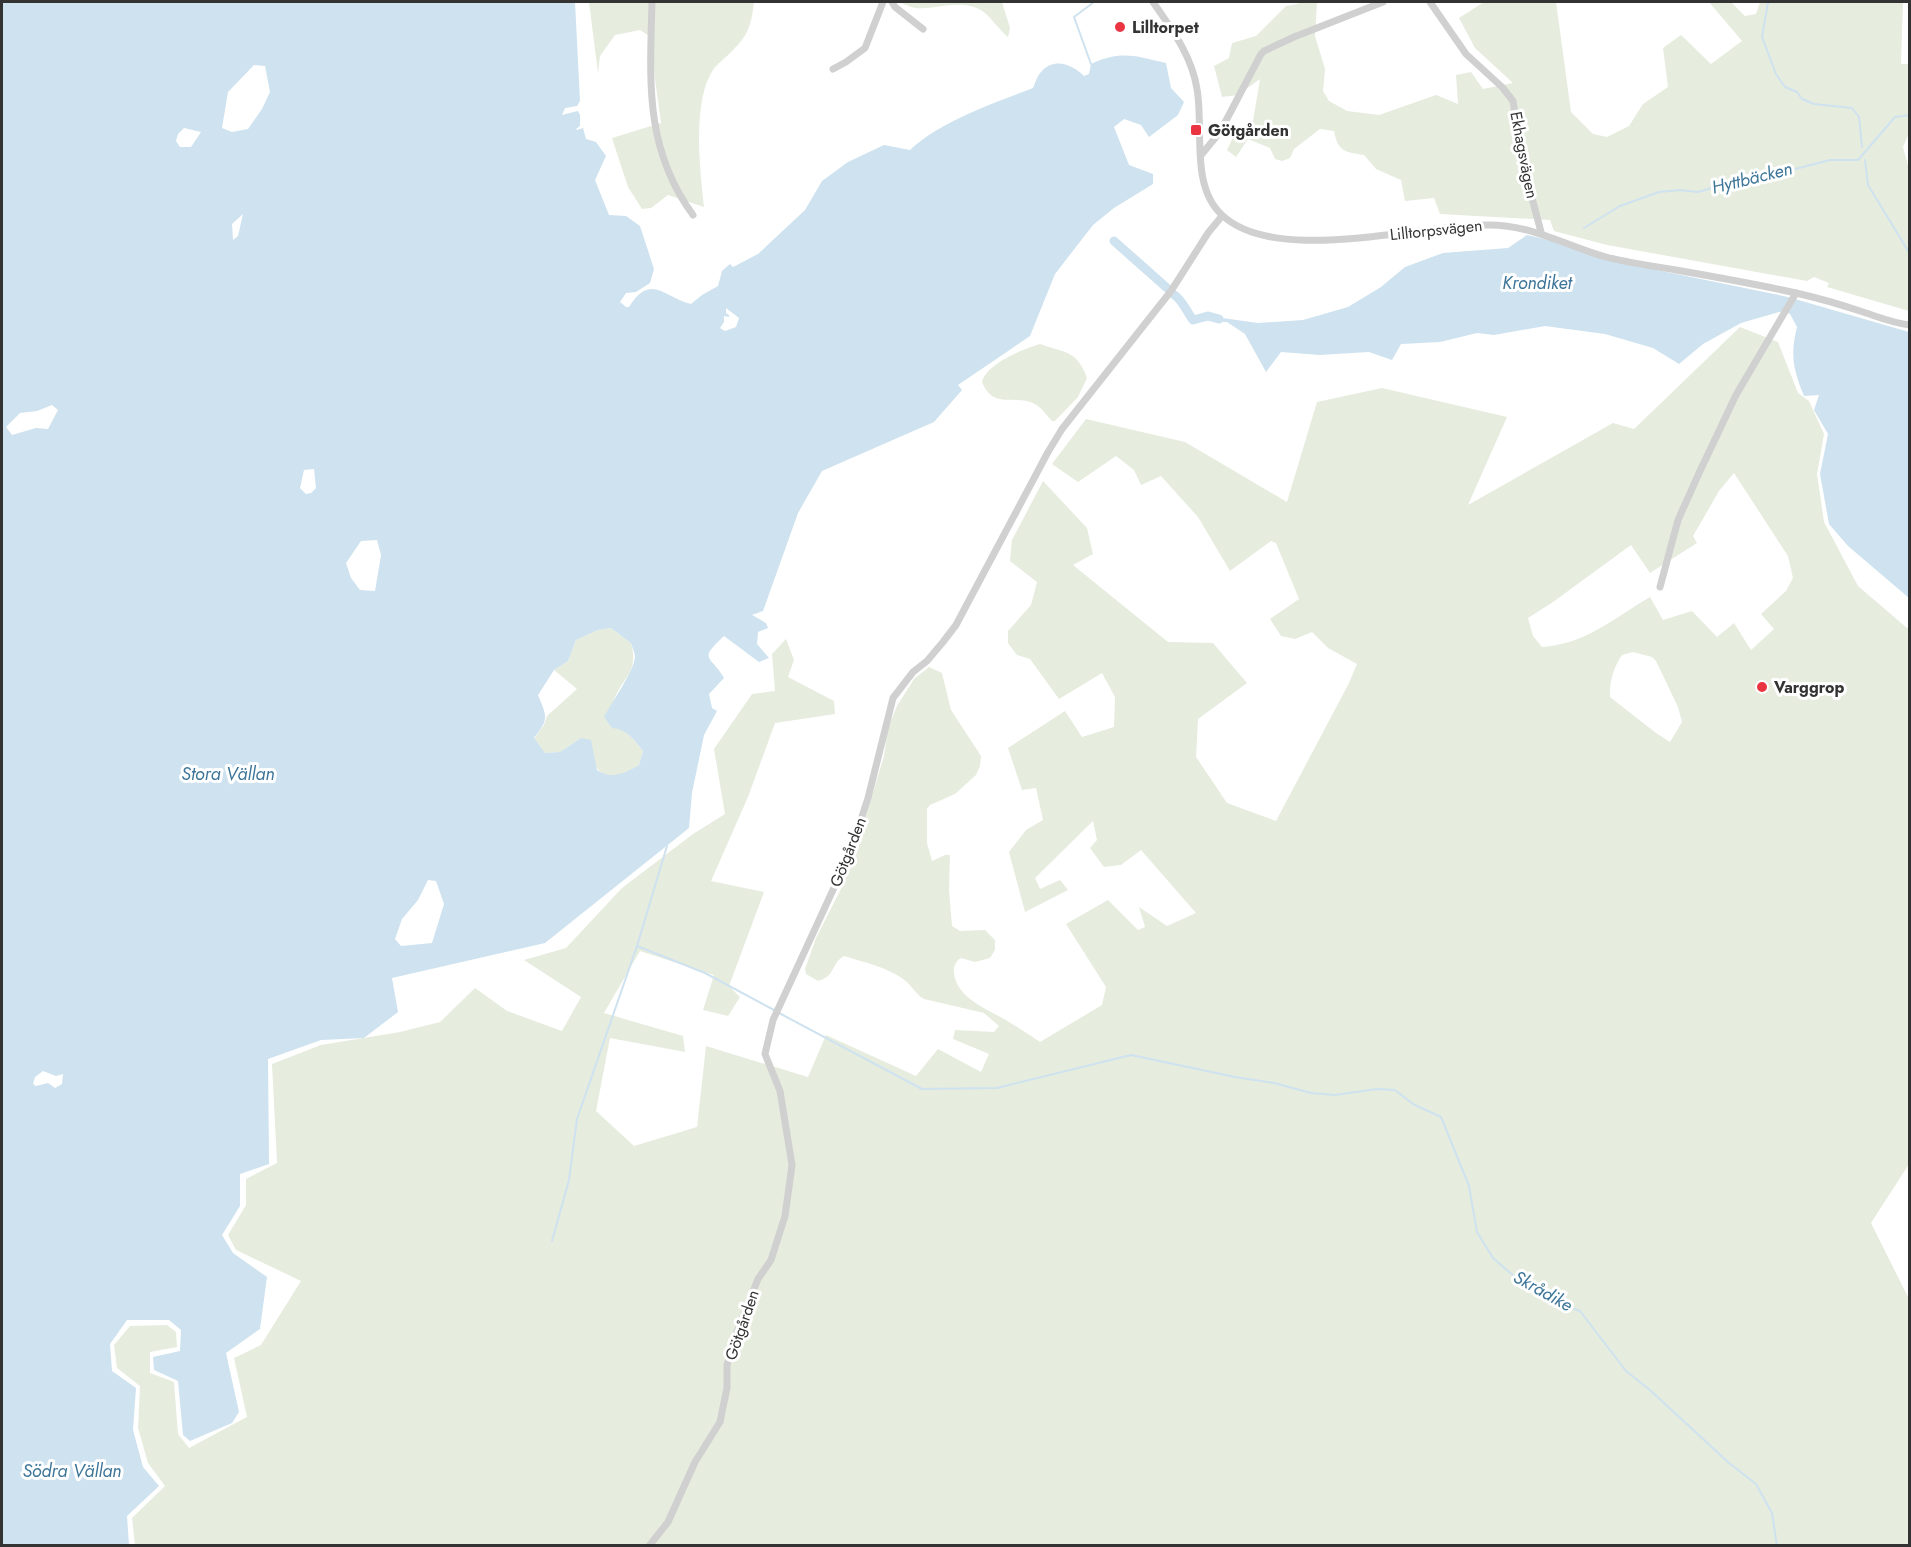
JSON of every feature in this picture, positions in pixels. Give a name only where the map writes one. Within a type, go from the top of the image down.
[{"type":"street","points":[[652,2],[650,85],[657,140],[664,165],[673,184],[693,215]]},
{"type":"street","points":[[833,69],[865,48],[883,2]]},
{"type":"street","points":[[892,2],[895,7],[923,29]]},
{"type":"street","name":"Lilltorpsvägen","points":[[1153,2],[1183,48],[1193,74],[1197,89],[1205,190],[1212,205],[1222,216],[1237,226],[1257,234],[1302,239],[1339,239],[1446,226],[1492,224],[1541,232],[1605,256],[1796,293],[1910,325]]},
{"type":"street","points":[[1202,154],[1220,132],[1264,51],[1293,37],[1383,2]]},
{"type":"street","name":"Ekhagsvägen","points":[[1430,2],[1466,54],[1514,101],[1524,168],[1541,232]]},
{"type":"street","name":"Götgården","points":[[649,1545],[668,1522],[695,1462],[720,1422],[727,1388],[728,1365],[736,1332],[781,1234],[789,1200],[792,1165],[780,1091],[765,1054],[773,1020],[850,853],[865,808],[892,698],[956,625],[1062,429],[1171,291],[1208,233],[1222,216]]},
{"type":"street","points":[[1660,587],[1678,520],[1700,471],[1736,394],[1796,293]]},
{"type":"shaded area","points":[[589,2],[754,2],[748,31],[713,70],[706,83],[702,99],[699,137],[704,207],[668,195],[651,208],[642,209],[628,187],[612,138],[661,123],[651,37],[640,30],[615,35],[600,56],[598,73]]},
{"type":"shaded area","points":[[897,2],[1002,2],[1010,28],[1008,37],[977,8],[953,5],[915,8]]},
{"type":"shaded area","points":[[1300,2],[1317,2],[1315,36],[1325,69],[1323,91],[1329,101],[1347,111],[1379,115],[1436,95],[1458,104],[1456,75],[1471,72],[1483,89],[1513,83],[1475,48],[1459,18],[1484,2],[1556,2],[1571,112],[1593,134],[1607,137],[1629,126],[1643,104],[1668,87],[1663,48],[1681,35],[1711,64],[1742,41],[1709,2],[1731,2],[1745,16],[1756,14],[1760,2],[1903,2],[1901,64],[1910,64],[1909,133],[1903,147],[1910,173],[1909,311],[1827,287],[1829,283],[1814,277],[1807,281],[1607,245],[1554,231],[1550,220],[1440,214],[1434,198],[1405,201],[1401,180],[1376,169],[1364,155],[1343,150],[1334,131],[1320,129],[1294,149],[1290,158],[1282,161],[1275,159],[1270,148],[1248,139],[1236,157],[1227,150],[1237,129],[1253,121],[1260,79],[1238,95],[1222,97],[1214,66],[1229,58],[1232,43],[1256,36],[1286,6]]},
{"type":"shaded area","points":[[1740,327],[1778,342],[1798,393],[1809,401],[1824,434],[1817,474],[1824,522],[1858,586],[1907,628],[1909,627],[1909,1164],[1871,1223],[1909,1299],[1909,1545],[135,1545],[132,1518],[165,1486],[148,1463],[138,1428],[140,1386],[117,1368],[114,1345],[130,1326],[167,1325],[176,1332],[177,1347],[150,1352],[150,1373],[174,1382],[178,1434],[189,1448],[247,1417],[234,1358],[261,1345],[301,1281],[236,1250],[228,1235],[246,1205],[246,1179],[277,1163],[272,1064],[321,1045],[400,1032],[440,1022],[475,988],[507,1011],[562,1031],[581,997],[524,960],[566,948],[622,888],[693,834],[725,814],[714,749],[752,694],[775,691],[772,654],[786,639],[794,660],[788,677],[834,701],[835,714],[775,723],[748,797],[711,881],[764,892],[729,986],[740,997],[728,1016],[703,1010],[714,975],[640,951],[604,1013],[683,1036],[685,1052],[610,1038],[596,1111],[634,1146],[697,1127],[706,1046],[808,1077],[826,1035],[916,1076],[938,1049],[981,1072],[989,1054],[953,1039],[955,1030],[994,1032],[999,1026],[984,1013],[924,999],[906,981],[890,971],[844,956],[828,976],[818,981],[806,974],[805,969],[816,938],[843,885],[884,756],[888,728],[897,706],[914,679],[929,667],[942,673],[951,710],[981,756],[976,775],[955,794],[930,805],[927,809],[927,843],[932,861],[950,855],[949,890],[952,926],[960,931],[985,930],[995,940],[995,950],[990,958],[975,962],[961,958],[955,964],[956,982],[966,996],[1040,1042],[1102,1005],[1106,987],[1066,924],[1108,900],[1138,930],[1145,927],[1139,907],[1167,926],[1196,913],[1141,850],[1121,865],[1104,867],[1090,848],[1097,840],[1093,821],[1035,878],[1040,889],[1060,880],[1068,890],[1025,912],[1009,852],[1026,830],[1043,820],[1036,788],[1022,790],[1008,748],[1065,711],[1082,737],[1114,727],[1115,697],[1102,673],[1059,699],[1030,659],[1017,655],[1008,643],[1008,631],[1031,605],[1037,582],[1010,561],[1012,540],[1043,481],[1087,528],[1093,554],[1073,565],[1168,642],[1213,643],[1247,683],[1198,719],[1196,757],[1227,803],[1276,821],[1357,664],[1328,648],[1312,632],[1295,639],[1281,636],[1270,619],[1299,599],[1276,543],[1271,541],[1230,571],[1198,517],[1161,476],[1141,485],[1134,470],[1116,456],[1078,482],[1052,464],[1086,419],[1185,442],[1287,502],[1317,402],[1382,388],[1507,417],[1468,505],[1613,423],[1634,429]],"holes":[[[1734,473],[1788,556],[1793,578],[1786,591],[1761,614],[1774,629],[1751,650],[1734,623],[1717,637],[1692,611],[1663,620],[1650,597],[1599,629],[1572,641],[1542,647],[1533,636],[1528,618],[1631,545],[1650,573],[1697,543],[1693,536],[1719,491]],[[1633,652],[1652,657],[1656,661],[1678,707],[1682,722],[1670,742],[1610,697],[1611,680],[1617,664],[1622,655]]]},
{"type":"shaded area","points":[[1040,344],[1074,357],[1087,378],[1078,397],[1055,421],[1052,421],[1035,404],[1020,400],[998,399],[992,396],[982,382],[990,369],[998,363],[1015,353]]},
{"type":"shaded area","points":[[611,628],[631,643],[633,652],[630,671],[614,698],[612,727],[626,733],[643,751],[639,765],[616,775],[608,775],[596,767],[581,738],[560,752],[545,753],[534,739],[544,725],[547,716],[577,689],[554,670],[568,661],[576,640],[598,630]]},
{"type":"water","name":"Stora Vällan","points":[[2,2],[575,2],[580,101],[577,106],[565,108],[562,115],[578,111],[580,126],[576,129],[583,128],[586,139],[596,142],[606,156],[595,180],[609,215],[626,216],[640,226],[654,269],[650,283],[636,292],[626,293],[620,302],[626,307],[629,307],[644,291],[651,289],[691,304],[718,286],[722,271],[730,264],[733,267],[758,254],[805,210],[822,181],[848,162],[884,145],[910,150],[951,122],[1033,88],[1039,74],[1052,64],[1064,64],[1084,76],[1089,74],[1091,64],[1111,57],[1128,56],[1166,63],[1171,88],[1184,102],[1178,115],[1149,137],[1141,125],[1124,119],[1114,127],[1129,165],[1153,174],[1153,184],[1114,208],[1093,225],[1055,274],[1030,336],[958,385],[962,390],[934,422],[822,471],[798,513],[763,611],[752,615],[766,623],[768,628],[758,632],[757,644],[769,658],[759,662],[724,636],[709,654],[709,658],[724,678],[709,694],[712,708],[717,711],[704,735],[692,793],[689,828],[545,943],[392,978],[398,1012],[364,1038],[321,1040],[268,1059],[269,1164],[240,1174],[240,1206],[222,1235],[233,1253],[267,1277],[260,1329],[226,1353],[239,1412],[232,1423],[190,1441],[183,1435],[178,1381],[154,1370],[153,1357],[180,1351],[181,1330],[169,1320],[127,1320],[110,1344],[112,1371],[136,1388],[133,1430],[143,1467],[159,1486],[127,1516],[129,1545],[2,1545]],"holes":[[[254,65],[265,66],[270,92],[262,109],[248,129],[232,132],[222,128],[228,92]],[[184,128],[201,132],[191,147],[180,147],[176,141],[178,134]],[[243,214],[238,236],[233,240],[232,224]],[[726,308],[739,318],[736,327],[725,331],[720,328],[724,322],[724,316],[729,317]],[[52,405],[58,410],[48,429],[36,428],[12,435],[6,427],[20,413],[37,411]],[[314,469],[316,488],[306,494],[300,488],[304,470]],[[377,540],[381,555],[375,591],[360,590],[351,578],[346,563],[361,541]],[[611,628],[631,643],[635,655],[634,663],[604,717],[612,728],[626,733],[643,751],[639,765],[623,773],[608,775],[597,770],[591,740],[581,738],[560,752],[545,753],[534,738],[545,718],[538,695],[554,670],[568,661],[576,640],[598,630]],[[428,880],[436,881],[444,904],[432,943],[401,946],[395,939],[402,919],[418,900]],[[43,1071],[56,1076],[63,1074],[62,1084],[55,1088],[48,1083],[36,1086],[33,1084],[35,1077]]]},
{"type":"water","name":"Krondiket","points":[[1527,235],[1566,244],[1608,260],[1788,297],[1909,332],[1909,598],[1848,546],[1829,524],[1820,474],[1828,434],[1814,410],[1819,395],[1804,396],[1800,386],[1793,354],[1797,327],[1790,314],[1783,311],[1741,323],[1703,344],[1679,364],[1653,348],[1605,334],[1545,326],[1494,335],[1477,333],[1440,342],[1401,344],[1392,360],[1369,352],[1320,355],[1281,352],[1266,372],[1245,334],[1227,322],[1211,321],[1208,316],[1258,323],[1303,320],[1348,307],[1381,287],[1405,267],[1443,253],[1508,248]]},
{"type":"waterway","points":[[1091,64],[1074,17],[1094,2]]},
{"type":"waterway","points":[[1768,2],[1762,37],[1776,74],[1785,87],[1797,92],[1802,99],[1814,104],[1852,108],[1859,117],[1862,147]]},
{"type":"waterway","name":"Hyttbäcken","points":[[1584,228],[1620,206],[1659,192],[1680,190],[1698,192],[1768,172],[1795,169],[1830,160],[1858,160],[1895,117],[1910,115]]},
{"type":"waterway","points":[[1865,160],[1868,185],[1910,254]]},
{"type":"waterway","points":[[1114,241],[1167,288]]},
{"type":"waterway","points":[[1173,294],[1182,302],[1193,320],[1208,316],[1219,319]]},
{"type":"waterway","points":[[552,1241],[569,1180],[577,1119],[637,946],[667,846]]},
{"type":"waterway","points":[[637,946],[705,973],[774,1010]]},
{"type":"waterway","name":"Skrådike","points":[[779,1013],[922,1089],[997,1088],[1131,1055],[1274,1083],[1311,1093],[1335,1095],[1377,1089],[1395,1090],[1413,1104],[1441,1117],[1469,1186],[1477,1232],[1493,1258],[1523,1284],[1553,1301],[1580,1311],[1626,1371],[1729,1463],[1756,1484],[1772,1513],[1777,1546]]},
{"type":"place","name":"Lilltorpet","points":[[1120,27]]},
{"type":"place","name":"Götgården","points":[[1196,130]]},
{"type":"place","name":"Varggrop","points":[[1762,687]]},
{"type":"water label","name":"Södra Vällan","points":[[72,1471]]}]
